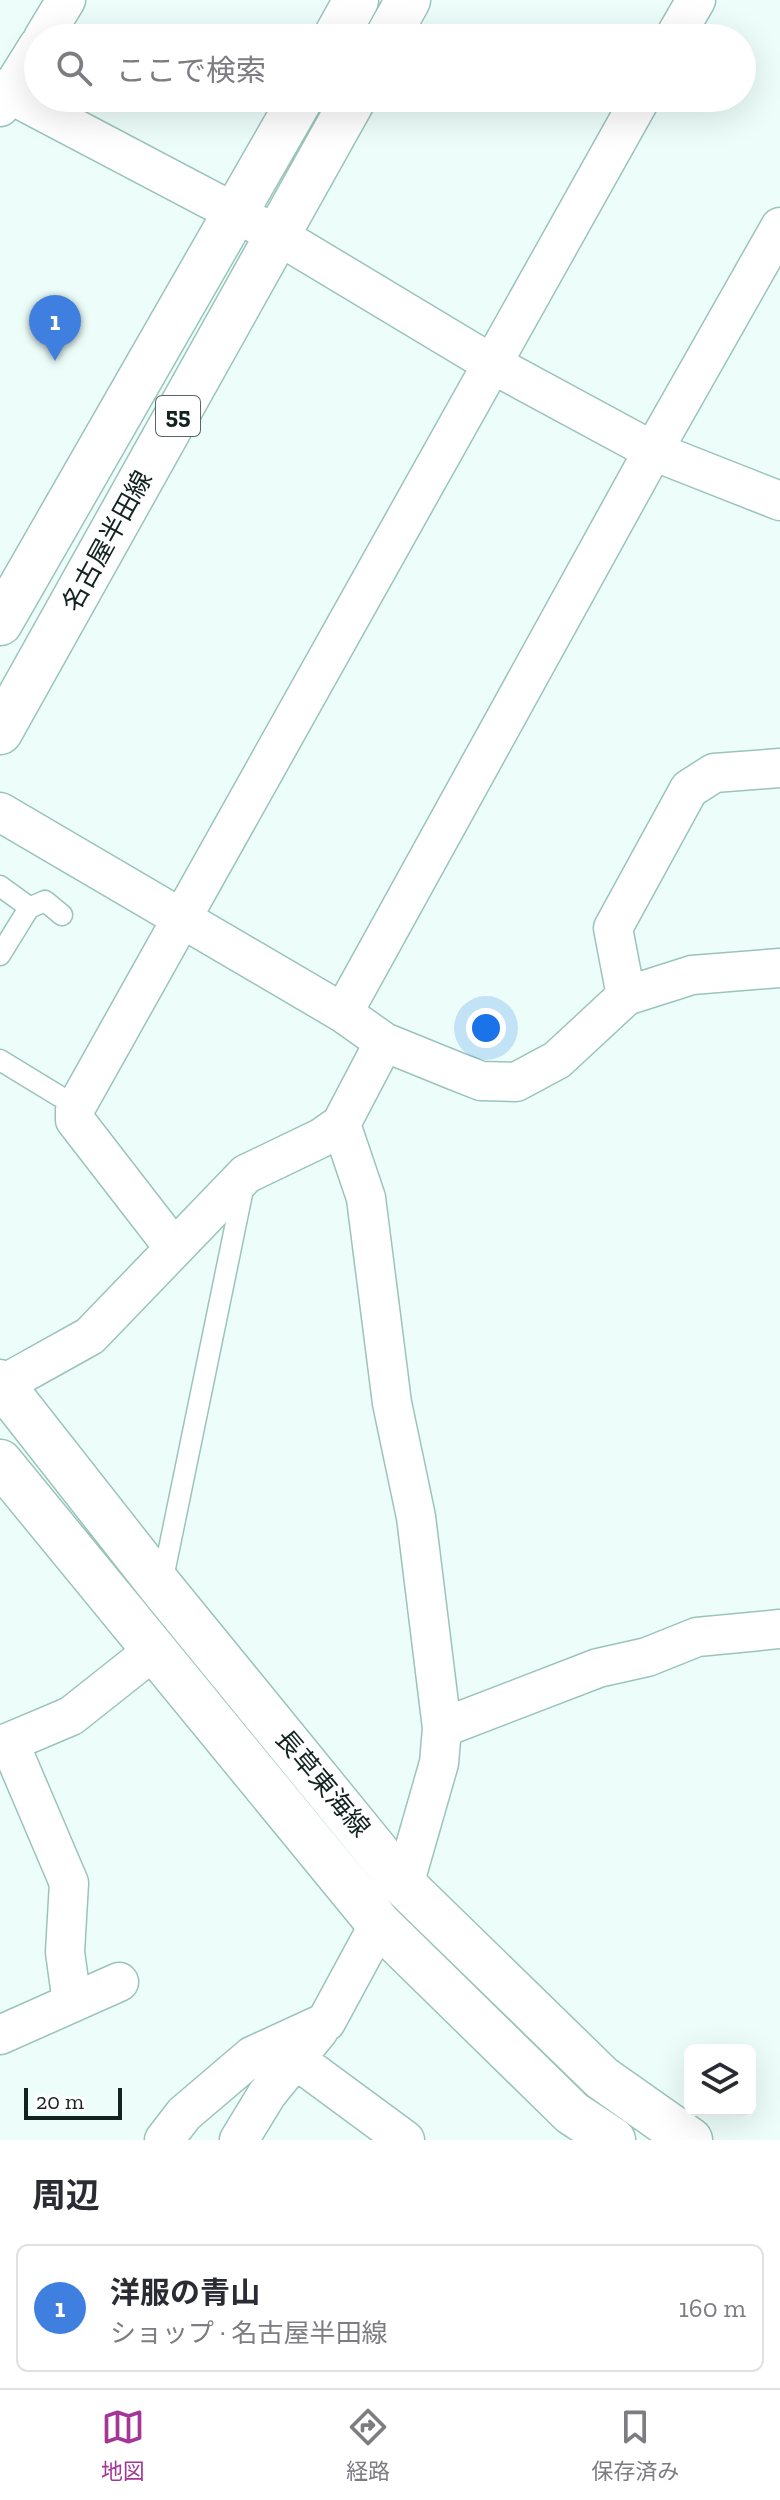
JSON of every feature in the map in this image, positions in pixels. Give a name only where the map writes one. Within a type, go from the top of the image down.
[{"type":"main road","points":[[343,24],[356,0]]},
{"type":"main road","points":[[395,24],[408,0]]},
{"type":"main road","name":"名古屋半田線","points":[[0,623],[293,112]]},
{"type":"main road","name":"名古屋半田線","points":[[0,732],[346,112]]},
{"type":"main road","name":"長草東海線","points":[[1,1384],[161,1587],[377,1848],[404,1885],[602,2078],[690,2140]]},
{"type":"main road","name":"長草東海線","points":[[0,1462],[379,1924],[572,2113],[613,2140]]},
{"type":"street","points":[[51,24],[66,0]]},
{"type":"street","points":[[682,24],[696,0]]},
{"type":"street","points":[[24,66],[3,96],[24,107]]},
{"type":"street","points":[[34,112],[279,236],[492,364],[653,451],[780,501]]},
{"type":"street","points":[[174,1248],[75,1120],[75,1109],[633,112]]},
{"type":"street","points":[[343,1013],[780,227]]},
{"type":"street","points":[[626,996],[613,928],[689,789],[714,773],[780,768]]},
{"type":"street","points":[[0,812],[343,1013],[384,1042],[481,1081],[516,1082],[557,1060],[626,996],[692,975],[780,968]]},
{"type":"street","points":[[1,1384],[90,1336],[246,1174],[321,1138],[341,1124],[384,1042]]},
{"type":"street","points":[[341,1124],[366,1198],[392,1403],[416,1517],[442,1728],[439,1763],[404,1885]]},
{"type":"street","points":[[442,1728],[598,1668],[647,1657],[697,1637],[780,1629]]},
{"type":"street","points":[[72,2003],[65,1952],[69,1883],[5,1744],[71,1716],[153,1651]]},
{"type":"street","points":[[239,2140],[267,2094],[326,2022],[379,1924]]},
{"type":"street","points":[[0,2035],[119,1982]]},
{"type":"street","points":[[164,2140],[184,2114],[252,2056],[326,2022]]},
{"type":"street","points":[[295,2059],[402,2139]]},
{"type":"lane","points":[[0,886],[29,907]]},
{"type":"lane","points":[[0,955],[29,908],[45,901],[62,915]]},
{"type":"lane","points":[[0,1060],[59,1096]]},
{"type":"lane","points":[[161,1587],[246,1174]]},
{"type":"place","name":"洋服の青山","points":[[55,361]]}]
